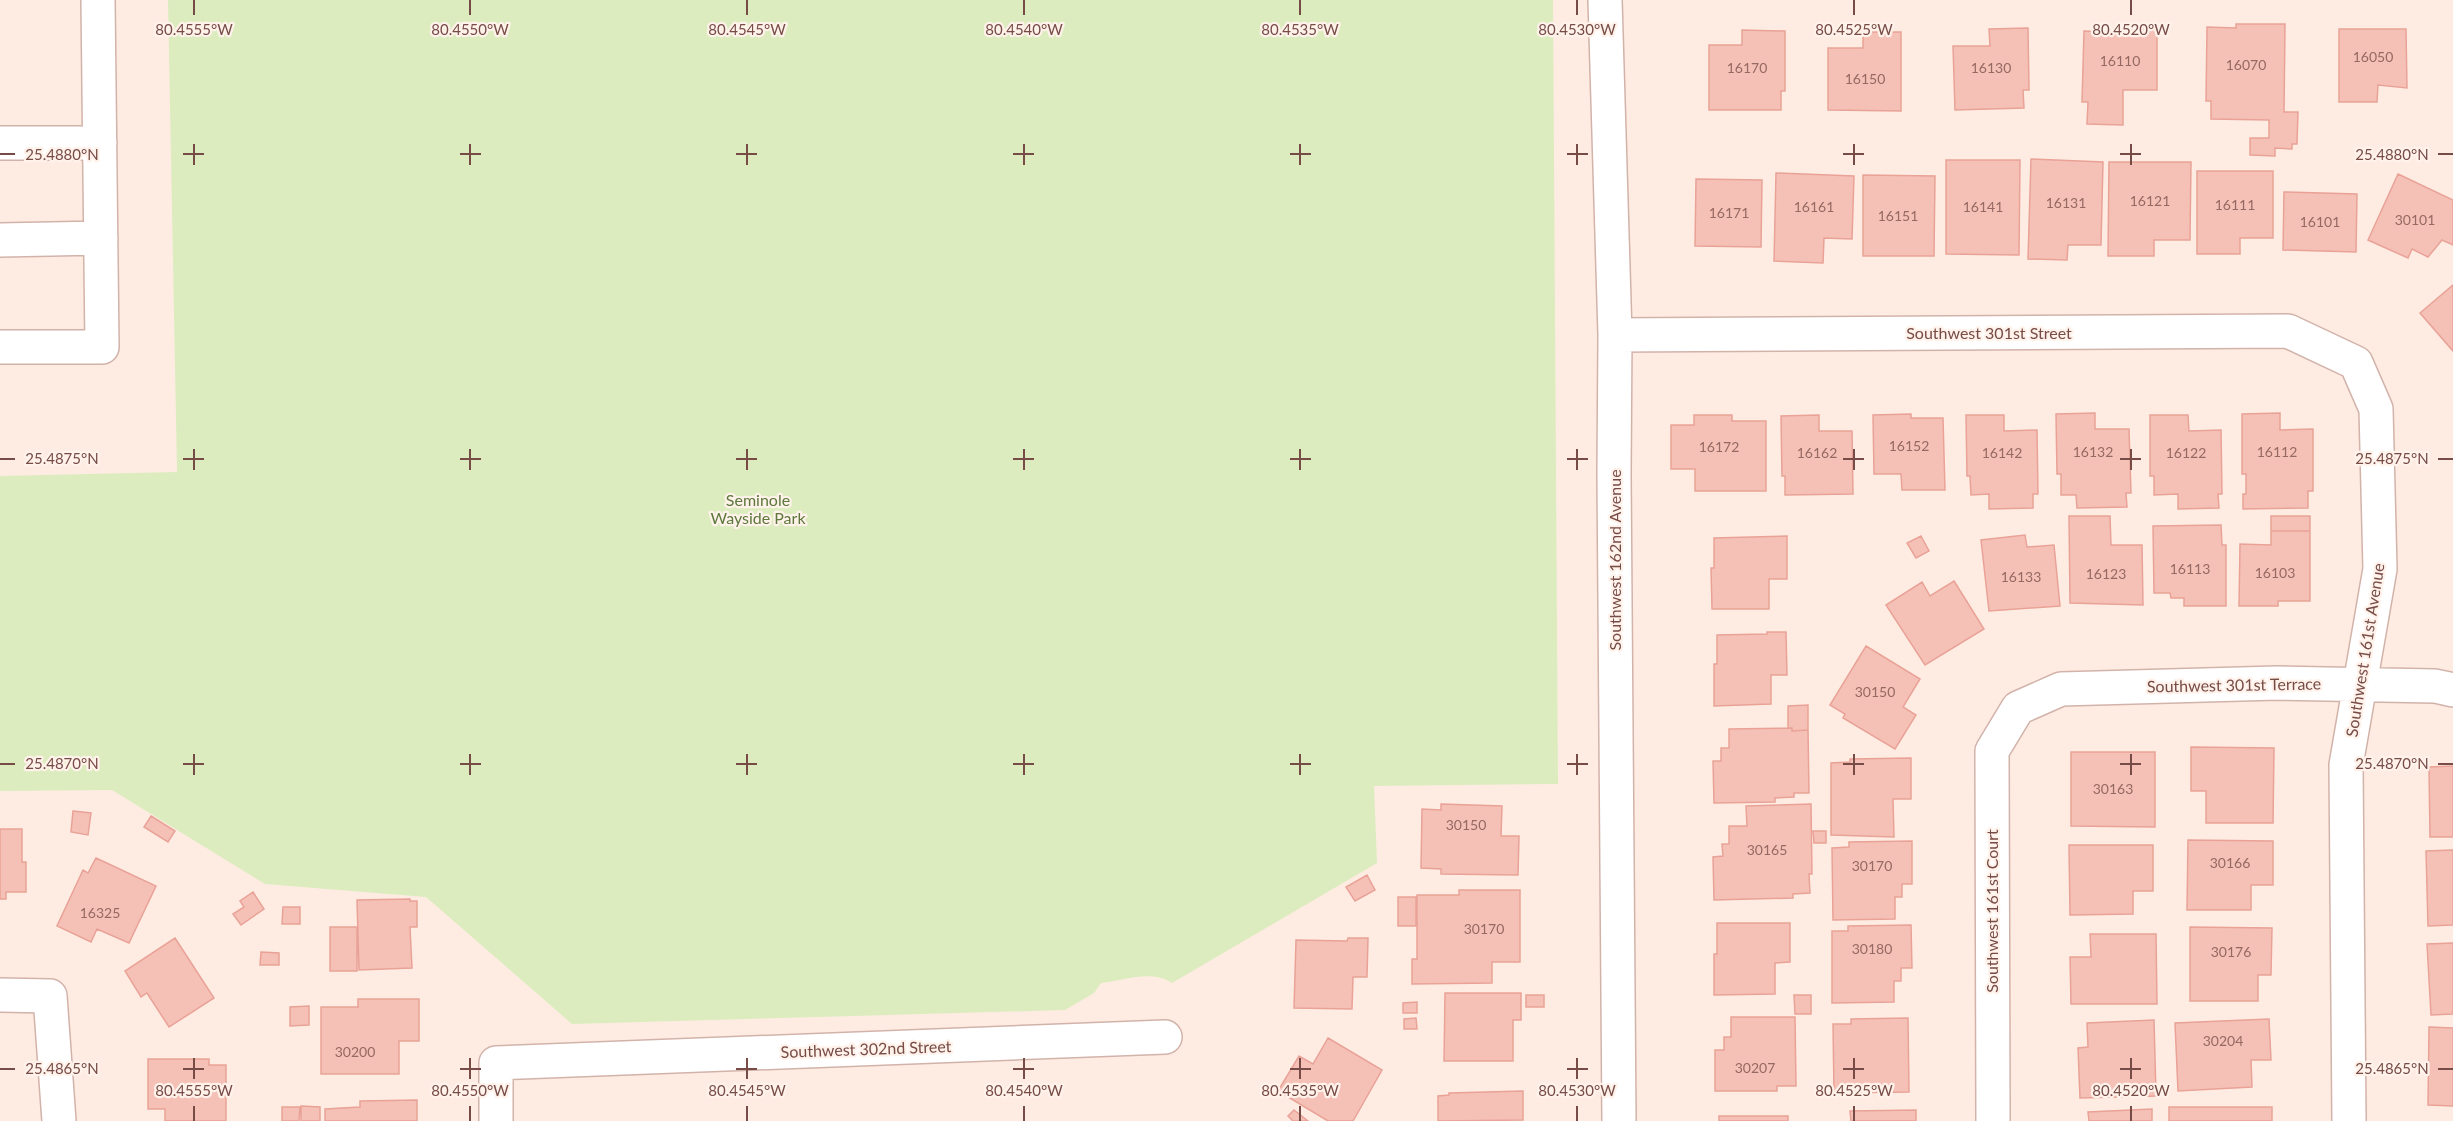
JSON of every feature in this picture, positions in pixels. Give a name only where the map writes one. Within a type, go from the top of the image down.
[{"type":"street","points":[[0,347],[102,347],[98,0]]},
{"type":"street","name":"Southwest 162nd Avenue","points":[[1605,0],[1615,335],[1619,1121]]},
{"type":"street","points":[[0,143],[100,143]]},
{"type":"street","points":[[0,240],[100,238]]},
{"type":"street","name":"Southwest 301st Street","points":[[1615,335],[2288,330],[2356,363]]},
{"type":"street","name":"Southwest 161st Avenue","points":[[2349,1121],[2346,765],[2380,569],[2376,409],[2356,363]]},
{"type":"street","name":"Southwest 301st Terrace","points":[[2018,708],[2061,689],[2277,683],[2435,686],[2453,690]]},
{"type":"street","name":"Southwest 161st Court","points":[[1993,1121],[1992,751],[2018,708]]},
{"type":"street","points":[[0,995],[50,996],[59,1121]]},
{"type":"street","name":"Southwest 302nd Street","points":[[496,1121],[496,1064],[1165,1037]]},
{"type":"green space","name":"Seminole Wayside Park","points":[[168,0],[1553,0],[1558,784],[1374,786],[1377,863],[1172,983],[1146,976],[1101,983],[1094,993],[1065,1010],[572,1024],[426,897],[265,884],[112,790],[0,791],[0,476],[177,472]]},
{"type":"building","points":[[2236,24],[2285,24],[2284,112],[2298,112],[2297,144],[2292,144],[2292,149],[2275,148],[2275,156],[2250,155],[2250,138],[2269,138],[2269,120],[2211,119],[2211,101],[2206,101],[2207,27],[2236,28]]},
{"type":"building","points":[[2028,28],[2029,90],[2023,90],[2024,108],[1955,110],[1953,46],[1990,46],[1989,29]]},
{"type":"building","points":[[2114,28],[2157,28],[2157,90],[2123,90],[2123,125],[2087,124],[2088,102],[2082,102],[2084,31],[2112,32]]},
{"type":"building","points":[[2339,29],[2406,29],[2407,88],[2378,85],[2377,102],[2339,102]]},
{"type":"building","points":[[1742,30],[1785,31],[1785,91],[1781,91],[1781,110],[1709,110],[1709,45],[1742,45]]},
{"type":"building","points":[[1863,32],[1901,32],[1901,111],[1828,110],[1828,48],[1863,48]]},
{"type":"building","points":[[2031,159],[2103,162],[2101,245],[2068,245],[2067,260],[2028,259]]},
{"type":"building","points":[[1946,160],[2020,160],[2019,255],[1946,254]]},
{"type":"building","points":[[2109,162],[2191,162],[2190,240],[2154,240],[2154,256],[2108,256]]},
{"type":"building","points":[[2197,171],[2273,171],[2273,238],[2240,238],[2240,254],[2197,254]]},
{"type":"building","points":[[1776,173],[1854,176],[1852,239],[1824,238],[1823,263],[1774,261]]},
{"type":"building","points":[[2398,174],[2453,200],[2453,245],[2442,240],[2428,257],[2412,249],[2408,258],[2368,240]]},
{"type":"building","points":[[1863,175],[1935,176],[1934,256],[1863,256]]},
{"type":"building","points":[[1696,179],[1762,180],[1761,247],[1695,246]]},
{"type":"building","points":[[2284,192],[2357,194],[2356,252],[2283,250]]},
{"type":"building","points":[[2453,285],[2453,351],[2420,313]]},
{"type":"building","points":[[2095,413],[2095,429],[2129,429],[2131,493],[2126,493],[2127,507],[2077,508],[2076,495],[2061,495],[2061,474],[2057,474],[2056,414]]},
{"type":"building","points":[[2280,413],[2280,430],[2313,429],[2313,491],[2308,491],[2308,508],[2243,509],[2246,474],[2242,474],[2242,414]]},
{"type":"building","points":[[1911,414],[1911,418],[1943,418],[1945,490],[1902,490],[1901,474],[1874,474],[1873,415]]},
{"type":"building","points":[[1694,415],[1732,415],[1732,421],[1766,421],[1766,491],[1695,491],[1695,469],[1671,469],[1671,425],[1694,425]]},
{"type":"building","points":[[1819,415],[1819,431],[1852,431],[1853,494],[1785,495],[1785,476],[1782,476],[1781,416]]},
{"type":"building","points":[[1966,415],[2004,415],[2004,431],[2037,430],[2038,494],[2033,494],[2033,508],[1989,509],[1989,494],[1971,495],[1970,476],[1967,476]]},
{"type":"building","points":[[2150,415],[2188,415],[2189,431],[2221,430],[2222,494],[2218,494],[2219,508],[2178,509],[2178,494],[2154,495],[2154,476],[2150,476]]},
{"type":"building","points":[[2069,516],[2110,516],[2111,545],[2142,545],[2143,605],[2070,603]]},
{"type":"building","points":[[2271,516],[2310,516],[2310,531],[2271,531]]},
{"type":"building","points":[[2221,525],[2222,545],[2226,545],[2226,606],[2184,606],[2184,598],[2171,598],[2170,593],[2154,593],[2153,526]]},
{"type":"building","points":[[2271,531],[2310,531],[2310,601],[2278,601],[2278,606],[2239,606],[2240,544],[2271,545]]},
{"type":"building","points":[[2025,535],[2027,547],[2054,545],[2060,606],[1989,611],[1981,540]]},
{"type":"building","points":[[1787,536],[1787,579],[1769,579],[1769,609],[1712,609],[1711,568],[1714,568],[1714,538]]},
{"type":"building","points":[[1921,536],[1929,551],[1916,558],[1907,543]]},
{"type":"building","points":[[1954,581],[1984,629],[1925,665],[1886,605],[1922,582],[1930,596]]},
{"type":"building","points":[[1767,632],[1786,632],[1787,675],[1771,675],[1771,704],[1714,706],[1717,635],[1767,634]]},
{"type":"building","points":[[1866,646],[1920,679],[1903,707],[1916,715],[1895,749],[1843,718],[1845,714],[1830,705]]},
{"type":"building","points":[[1808,705],[1808,730],[1792,731],[1792,728],[1788,728],[1788,706]]},
{"type":"building","points":[[1792,728],[1792,731],[1808,730],[1809,793],[1794,793],[1794,797],[1775,798],[1775,802],[1714,803],[1713,761],[1721,761],[1721,748],[1729,748],[1729,729]]},
{"type":"building","points":[[2191,747],[2274,748],[2273,823],[2206,823],[2206,791],[2191,791]]},
{"type":"building","points":[[2071,752],[2155,752],[2155,827],[2071,826]]},
{"type":"building","points":[[1911,758],[1911,799],[1893,799],[1894,837],[1831,835],[1831,763],[1850,762],[1850,759]]},
{"type":"building","points":[[2453,766],[2453,837],[2430,837],[2429,767]]},
{"type":"building","points":[[1441,804],[1502,806],[1501,836],[1519,836],[1518,875],[1441,874],[1441,869],[1421,868],[1422,809],[1441,810]]},
{"type":"building","points":[[1811,804],[1810,893],[1793,894],[1793,898],[1714,900],[1713,857],[1723,856],[1722,844],[1729,844],[1729,826],[1747,826],[1746,806]]},
{"type":"building","points":[[73,811],[91,813],[88,835],[71,832]]},
{"type":"building","points":[[151,816],[175,831],[168,842],[144,827]]},
{"type":"building","points":[[0,829],[22,829],[22,862],[26,862],[26,892],[6,892],[6,899],[0,899]]},
{"type":"building","points":[[1813,831],[1826,831],[1826,843],[1814,843]]},
{"type":"building","points":[[2188,840],[2273,841],[2273,885],[2251,885],[2251,910],[2187,910]]},
{"type":"building","points":[[1912,841],[1912,884],[1902,884],[1902,897],[1895,897],[1895,919],[1833,920],[1832,848],[1849,847],[1849,842]]},
{"type":"building","points":[[2069,845],[2153,845],[2153,891],[2133,891],[2133,914],[2070,915]]},
{"type":"building","points":[[2453,850],[2453,925],[2428,926],[2426,851]]},
{"type":"building","points":[[96,858],[156,886],[129,943],[97,929],[91,942],[57,926],[83,870],[88,873]]},
{"type":"building","points":[[1367,875],[1375,890],[1355,901],[1346,887]]},
{"type":"building","points":[[1459,890],[1520,890],[1520,962],[1492,962],[1492,983],[1412,984],[1412,959],[1417,959],[1417,895],[1459,895]]},
{"type":"building","points":[[253,892],[264,909],[241,925],[233,914],[244,907],[240,901]]},
{"type":"building","points":[[1398,897],[1416,897],[1416,926],[1398,926]]},
{"type":"building","points":[[410,899],[410,901],[417,901],[417,927],[410,927],[412,968],[359,970],[357,900]]},
{"type":"building","points":[[283,907],[300,907],[300,924],[282,924]]},
{"type":"building","points":[[1717,923],[1790,923],[1790,962],[1775,963],[1775,994],[1714,995]]},
{"type":"building","points":[[1911,925],[1912,968],[1901,968],[1901,981],[1894,981],[1894,1002],[1832,1003],[1832,931],[1848,931],[1848,926]]},
{"type":"building","points":[[330,927],[357,927],[357,971],[330,971]]},
{"type":"building","points":[[2190,927],[2272,928],[2271,975],[2258,975],[2258,1001],[2190,1001]]},
{"type":"building","points":[[2090,934],[2156,934],[2157,1004],[2071,1004],[2070,957],[2091,957]]},
{"type":"building","points":[[175,938],[214,998],[169,1027],[147,993],[141,997],[125,971]]},
{"type":"building","points":[[1348,938],[1368,938],[1367,977],[1353,977],[1352,1009],[1294,1008],[1296,940],[1347,941]]},
{"type":"building","points":[[2453,943],[2453,1014],[2431,1015],[2427,944]]},
{"type":"building","points":[[261,952],[279,953],[279,965],[260,965]]},
{"type":"building","points":[[1445,993],[1521,993],[1521,1020],[1513,1020],[1513,1061],[1444,1061]]},
{"type":"building","points":[[1526,995],[1544,995],[1544,1007],[1526,1007]]},
{"type":"building","points":[[1794,995],[1811,995],[1811,1014],[1795,1014]]},
{"type":"building","points":[[358,999],[419,999],[419,1041],[399,1041],[399,1074],[321,1074],[321,1007],[358,1007]]},
{"type":"building","points":[[1417,1002],[1417,1013],[1403,1013],[1403,1003]]},
{"type":"building","points":[[309,1006],[309,1025],[290,1026],[290,1007]]},
{"type":"building","points":[[1731,1017],[1795,1017],[1796,1086],[1777,1086],[1777,1091],[1715,1091],[1715,1050],[1724,1050],[1724,1037],[1731,1037]]},
{"type":"building","points":[[1416,1018],[1417,1029],[1404,1029],[1404,1019]]},
{"type":"building","points":[[1908,1018],[1909,1092],[1834,1093],[1833,1024],[1851,1024],[1851,1019]]},
{"type":"building","points":[[2269,1019],[2271,1060],[2251,1060],[2252,1087],[2178,1091],[2175,1023]]},
{"type":"building","points":[[2154,1020],[2156,1096],[2080,1098],[2078,1048],[2088,1047],[2087,1023]]},
{"type":"building","points":[[2429,1027],[2453,1028],[2453,1106],[2428,1105]]},
{"type":"building","points":[[1328,1038],[1382,1070],[1353,1121],[1328,1121],[1278,1091],[1299,1056],[1313,1064]]},
{"type":"building","points":[[148,1059],[209,1059],[209,1065],[226,1065],[226,1121],[165,1121],[165,1109],[148,1109]]},
{"type":"building","points":[[1523,1091],[1523,1120],[1438,1121],[1438,1096],[1449,1095],[1449,1093]]},
{"type":"building","points":[[417,1100],[417,1121],[325,1121],[325,1109],[360,1107],[360,1101]]},
{"type":"building","points":[[301,1106],[320,1107],[320,1121],[301,1121]]},
{"type":"building","points":[[282,1107],[300,1107],[299,1121],[282,1121]]},
{"type":"building","points":[[2169,1107],[2272,1107],[2272,1121],[2169,1121]]},
{"type":"building","points":[[2152,1109],[2152,1121],[2089,1121],[2088,1112]]},
{"type":"building","points":[[1294,1110],[1308,1121],[1293,1121],[1288,1116]]},
{"type":"building","points":[[1916,1110],[1916,1121],[1851,1121],[1850,1111]]},
{"type":"building","points":[[1719,1116],[1788,1116],[1788,1121],[1719,1121]]}]
